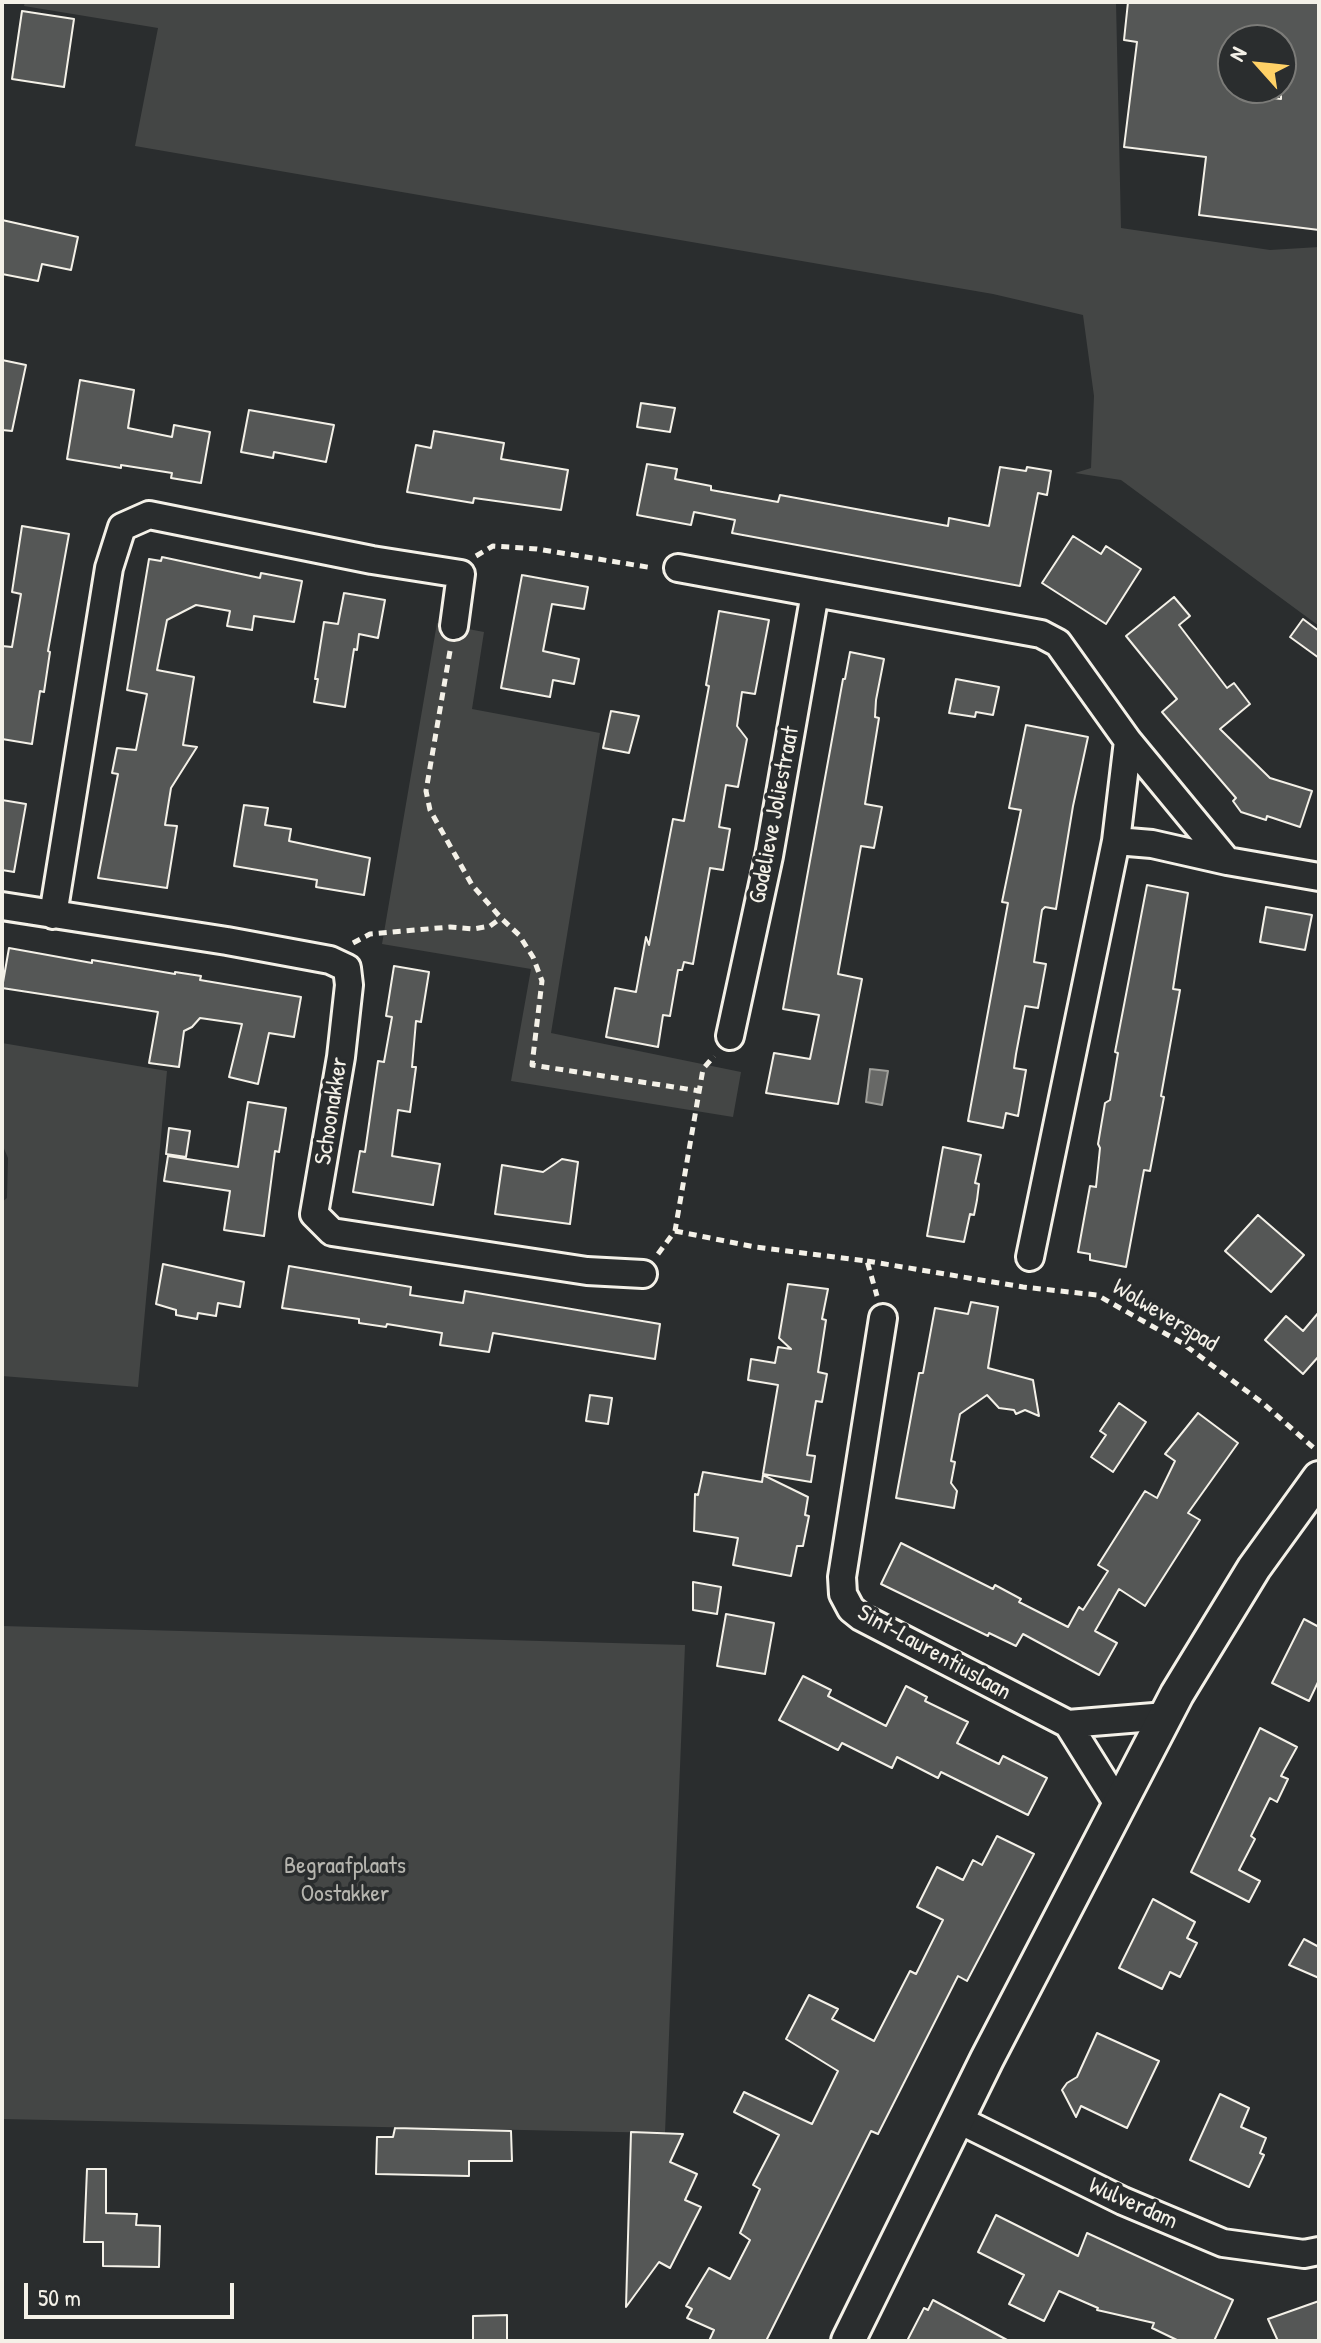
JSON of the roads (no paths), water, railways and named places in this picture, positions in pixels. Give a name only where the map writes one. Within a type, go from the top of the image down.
[{"type":"street","points":[[2,906],[53,915],[109,568],[122,527],[149,515],[372,560],[461,574],[454,626]]},
{"type":"street","points":[[678,568],[1041,634],[1058,643],[1128,741],[1227,861]]},
{"type":"street","name":"Godelieve Joliestraat","points":[[730,1036],[769,856],[815,593]]},
{"type":"street","points":[[1030,1257],[1116,841],[1128,741]]},
{"type":"street","points":[[1116,841],[1152,844],[1319,877]]},
{"type":"street","name":"Schoonakker","points":[[53,915],[330,960],[347,968],[349,985],[341,1057],[314,1214],[332,1232],[587,1271],[643,1274]]},
{"type":"street","name":"Sint-Laurentiuslaan","points":[[883,1318],[842,1577],[843,1594],[851,1609],[861,1617],[1068,1724]]},
{"type":"street","points":[[848,2341],[957,2119],[1166,1716],[1254,1568],[1319,1478]]},
{"type":"street","points":[[1118,1804],[1068,1724],[1166,1716]]},
{"type":"street","name":"Wulverdam","points":[[957,2119],[1123,2201],[1223,2243],[1304,2254],[1319,2251]]},
{"type":"park label","name":"Begraafplaats Oostakker","points":[[345,1881]]}]
